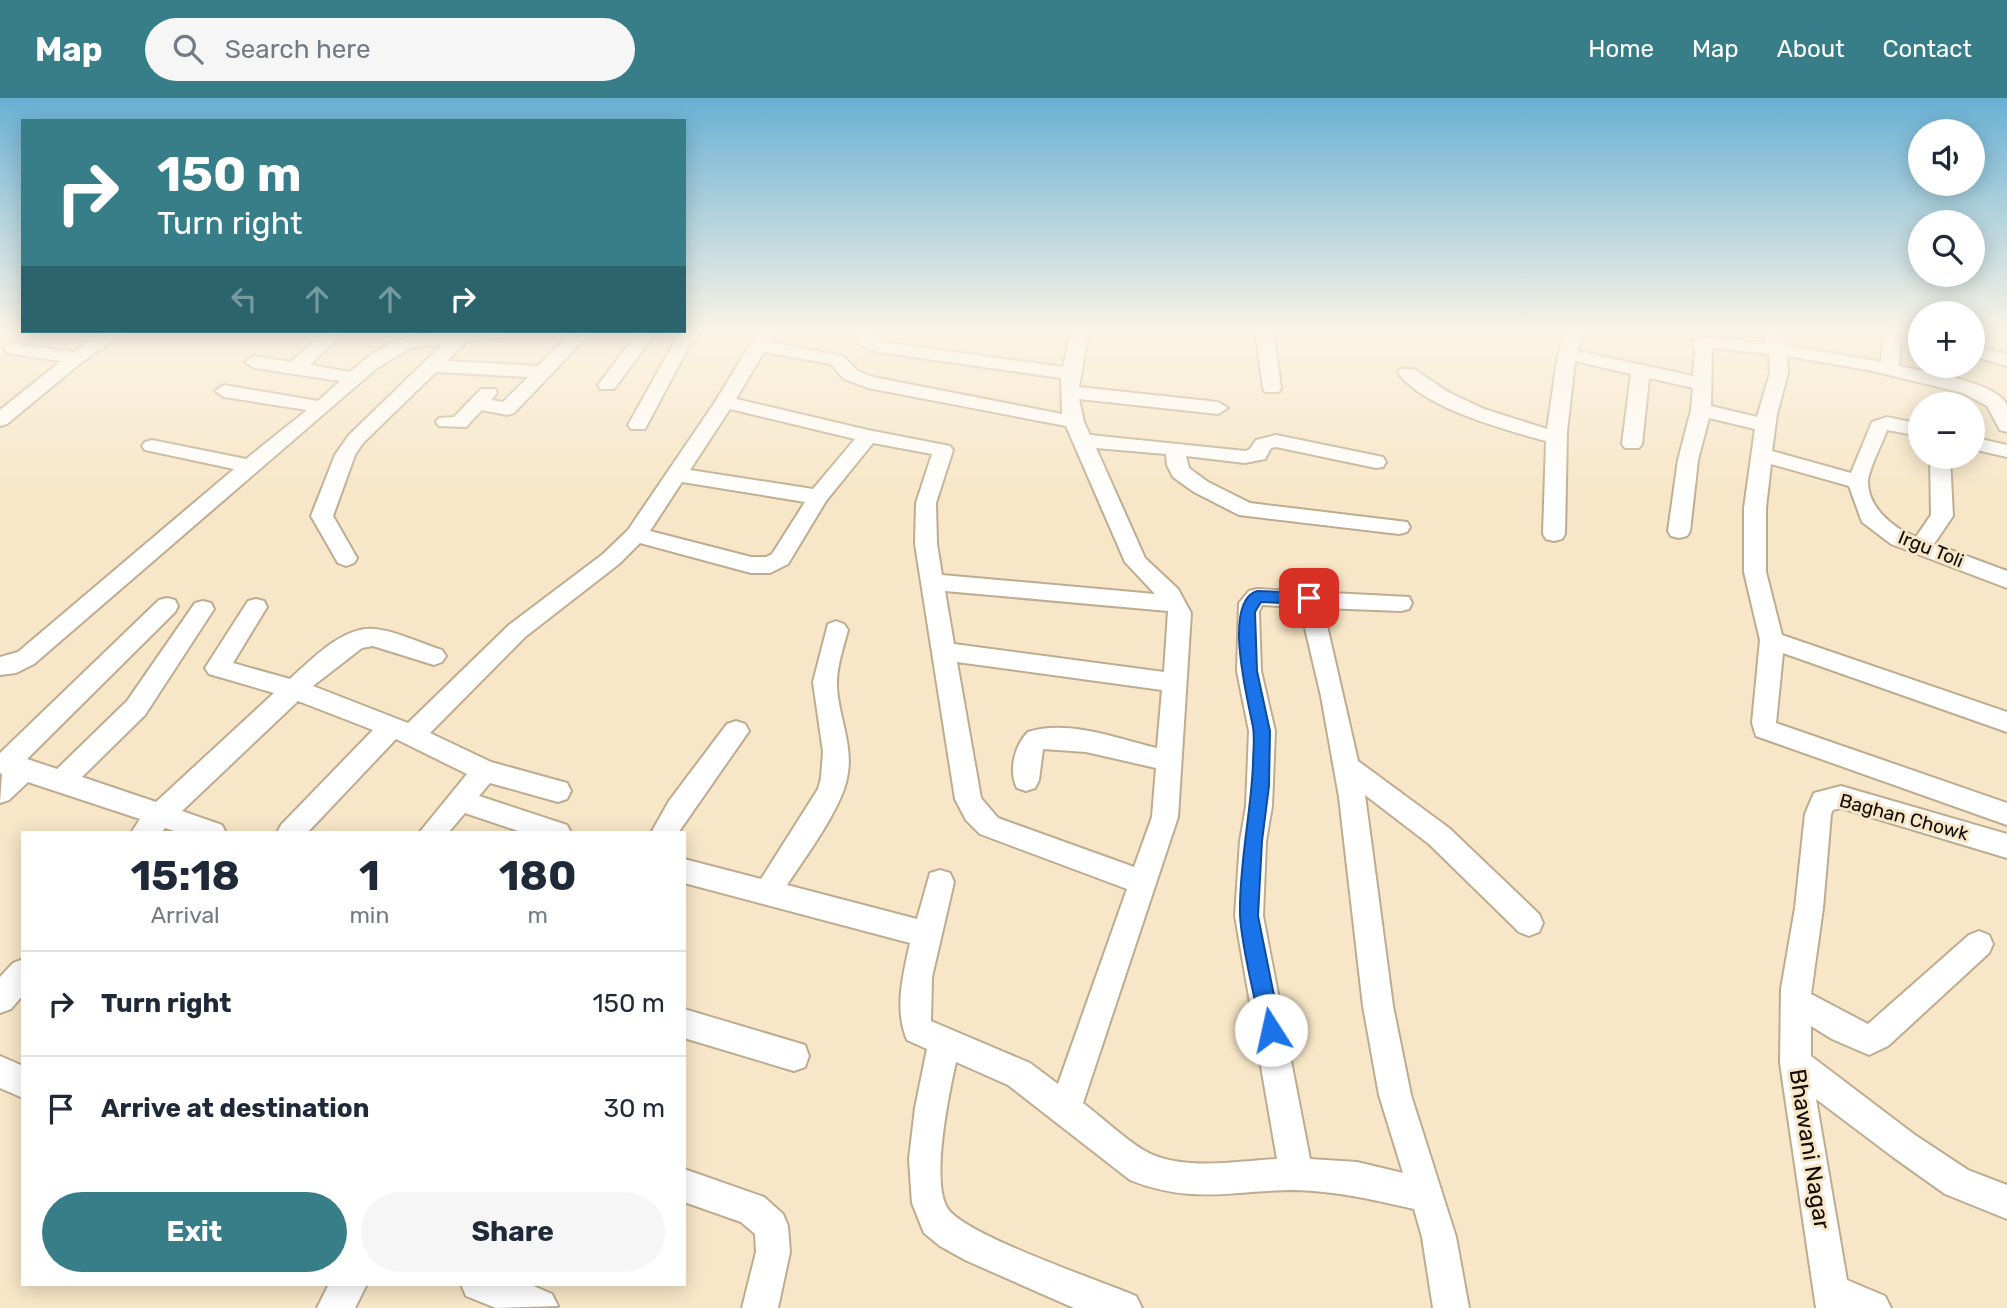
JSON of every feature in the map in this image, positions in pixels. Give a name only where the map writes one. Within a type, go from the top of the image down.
[{"type":"street","points":[[0,421],[42,386]]},
{"type":"street","points":[[0,666],[16,664],[26,658],[120,575],[323,407],[344,386]]},
{"type":"street","points":[[346,558],[322,516],[345,455],[356,439],[411,386]]},
{"type":"street","points":[[446,422],[459,423],[494,386]]},
{"type":"street","points":[[478,404],[507,409],[530,386]]},
{"type":"street","points":[[638,425],[659,386]]},
{"type":"street","points":[[292,831],[401,731],[517,631],[636,535],[734,386]]},
{"type":"street","points":[[887,386],[1079,432],[1176,448],[1254,456],[1264,444],[1276,441],[1376,462]]},
{"type":"street","points":[[1066,1108],[1165,817],[1180,614],[1176,604],[1136,562],[1070,410],[1070,386]]},
{"type":"street","points":[[1091,386],[1218,408]]},
{"type":"street","points":[[1425,386],[1469,411],[1555,436]]},
{"type":"street","points":[[1553,534],[1555,436],[1562,386]]},
{"type":"street","points":[[1632,444],[1639,386]]},
{"type":"street","points":[[1679,531],[1688,460],[1701,410],[1702,386]]},
{"type":"street","points":[[1775,386],[1765,425],[1755,508],[1755,572],[1772,640],[1765,726],[2007,814]]},
{"type":"street","points":[[1953,386],[1984,395],[2000,408],[2007,426]]},
{"type":"street","points":[[223,391],[323,407]]},
{"type":"street","points":[[725,402],[868,436],[943,450],[926,503],[926,544],[968,799],[975,813],[989,826],[1142,882]]},
{"type":"street","points":[[1701,410],[1765,425]]},
{"type":"street","points":[[1762,455],[1858,482],[1879,426],[1887,423],[1908,427]]},
{"type":"street","points":[[636,535],[751,565],[770,565],[780,559],[818,497],[868,436]]},
{"type":"street","points":[[152,446],[249,466]]},
{"type":"street","points":[[1985,446],[2007,451]]},
{"type":"street","points":[[1176,448],[1180,472],[1246,510],[1399,527]]},
{"type":"street","points":[[1921,547],[1942,516],[1940,469]]},
{"type":"street","points":[[677,475],[818,497]]},
{"type":"street","name":"Irgu Toli","points":[[1858,482],[1870,517],[1899,539],[2007,580]]},
{"type":"street","points":[[932,582],[1176,604]]},
{"type":"street","points":[[1296,1174],[1249,916],[1253,841],[1259,806],[1262,731],[1249,671],[1248,612],[1250,603],[1257,597],[1401,603]]},
{"type":"street","points":[[1309,598],[1333,695],[1346,766],[1378,1006],[1395,1095],[1439,1237],[1451,1308]]},
{"type":"street","points":[[0,792],[10,765],[167,606]]},
{"type":"street","points":[[256,607],[217,668],[295,689],[401,731],[485,771],[558,791]]},
{"type":"street","points":[[62,780],[136,708],[203,609]]},
{"type":"street","points":[[768,892],[830,792],[835,779],[837,748],[825,685],[836,630]]},
{"type":"street","points":[[153,824],[319,666],[363,637],[373,637],[434,656]]},
{"type":"street","points":[[1772,640],[2007,722]]},
{"type":"street","points":[[943,651],[1175,683]]},
{"type":"street","points":[[665,831],[678,809],[736,731]]},
{"type":"street","points":[[1026,780],[1029,747],[1037,739],[1062,739],[1169,761]]},
{"type":"street","points":[[10,765],[62,780],[153,824],[199,831]]},
{"type":"street","points":[[1346,766],[1439,836],[1529,923]]},
{"type":"street","points":[[434,831],[485,771]]},
{"type":"street","name":"Baghan Chowk","points":[[1796,995],[1809,908],[1818,814],[1823,801],[1832,797],[1849,799],[2007,846]]},
{"type":"street","points":[[460,801],[552,831]]},
{"type":"street","points":[[686,872],[929,935]]},
{"type":"street","points":[[940,882],[914,994],[913,1015],[918,1030],[1019,1074],[1142,1168],[1171,1177],[1203,1179],[1296,1174],[1357,1179],[1425,1195]]},
{"type":"street","points":[[1796,995],[1843,1029],[1869,1040],[1877,1036],[1979,944]]},
{"type":"street","points":[[0,999],[21,975]]},
{"type":"street","name":"Bhawani Nagar","points":[[1796,995],[1796,1063],[1833,1299]]},
{"type":"street","points":[[686,1024],[794,1056]]},
{"type":"street","points":[[944,1043],[927,1127],[926,1189],[937,1222],[967,1241],[1008,1261],[1124,1308]]},
{"type":"street","points":[[1796,1063],[1904,1146],[1957,1182],[2007,1202]]},
{"type":"street","points":[[0,1071],[21,1082]]},
{"type":"street","points":[[686,1186],[752,1209],[771,1226],[773,1252],[760,1308]]},
{"type":"street","points":[[335,1308],[350,1286]]},
{"type":"street","points":[[484,1286],[540,1306]]},
{"type":"street","points":[[1833,1299],[1873,1308]]},
{"type":"route","points":[[1271,1030],[1249,916],[1253,841],[1262,765],[1262,731],[1249,671],[1248,612],[1250,603],[1257,597],[1309,598]]}]
